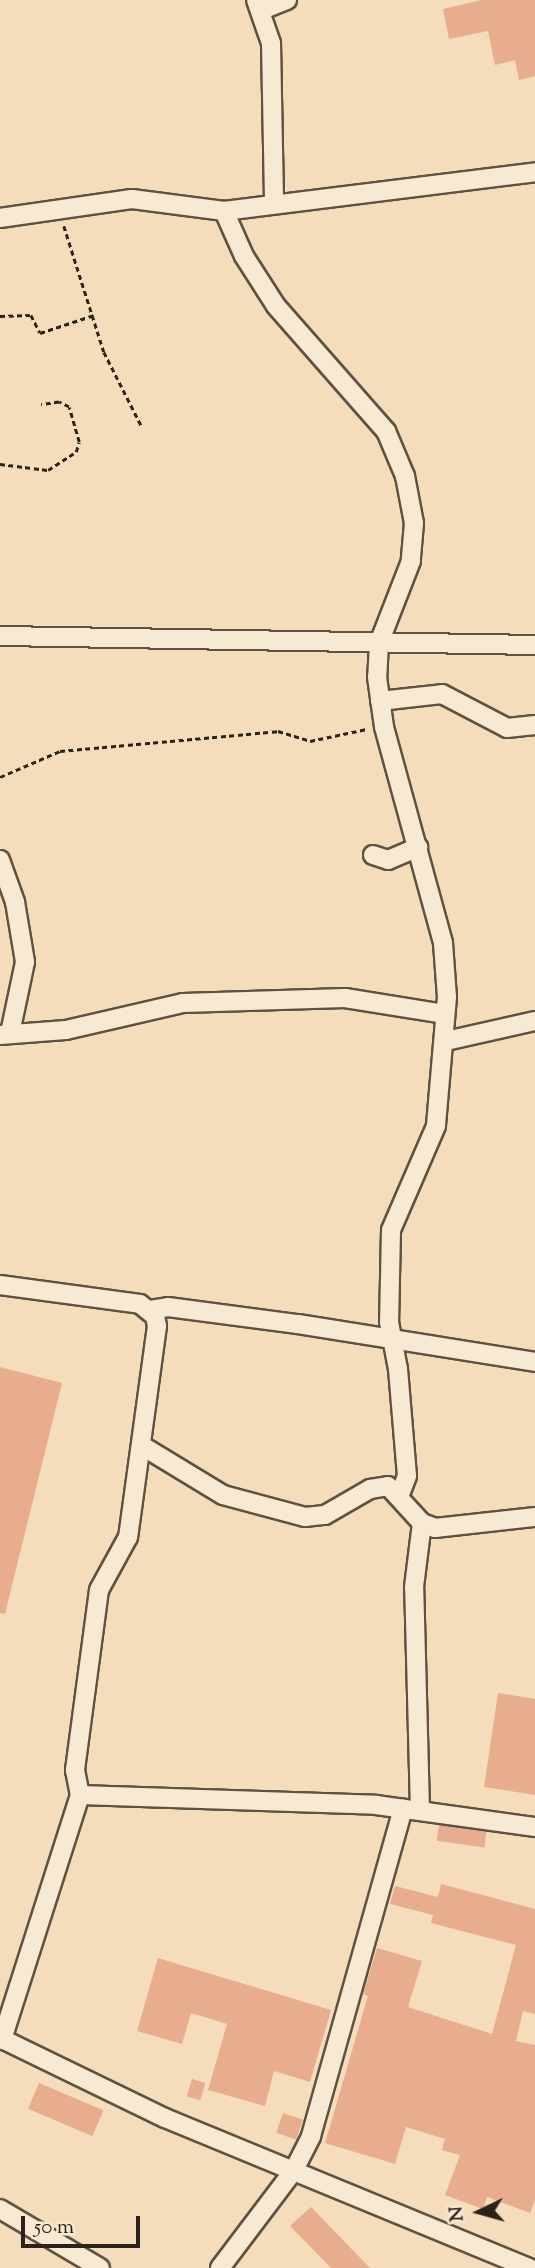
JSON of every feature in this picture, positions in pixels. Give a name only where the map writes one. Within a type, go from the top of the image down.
[{"type":"street","points":[[274,204],[271,43],[259,5],[287,0]]},
{"type":"street","points":[[0,218],[140,199],[224,211],[535,172]]},
{"type":"street","points":[[224,211],[244,256],[276,306],[373,413],[405,476],[415,538],[411,561],[379,643],[380,701],[384,727],[443,943],[447,981],[444,1013],[446,1041],[436,1126],[391,1230],[388,1306],[407,1476],[400,1494]]},
{"type":"street","points":[[0,636],[535,645]]},
{"type":"street","points":[[380,701],[442,694],[507,728],[535,724]]},
{"type":"street","points":[[373,855],[388,860],[418,847]]},
{"type":"street","points":[[0,860],[19,921],[23,981],[5,1034],[66,1030],[183,1003],[345,998],[444,1013]]},
{"type":"street","points":[[0,925],[19,921]]},
{"type":"street","points":[[446,1041],[535,1021]]},
{"type":"street","points":[[0,1285],[140,1304],[150,1310],[157,1326],[144,1447],[128,1537],[99,1590],[75,1770],[80,1796],[1,2039],[164,2118],[294,2169],[529,2268]]},
{"type":"street","points":[[150,1310],[168,1307],[535,1362]]},
{"type":"street","points":[[144,1447],[223,1495],[305,1517],[325,1515],[380,1486],[400,1494],[422,1523],[442,1528],[535,1517]]},
{"type":"street","points":[[220,2268],[294,2169],[311,2136],[412,1810],[414,1587],[422,1523]]},
{"type":"street","points":[[80,1796],[412,1810],[535,1827]]},
{"type":"street","points":[[0,2209],[100,2268]]},
{"type":"path","points":[[60,209],[104,352],[141,425]]},
{"type":"path","points":[[0,316],[31,315],[40,332],[94,315]]},
{"type":"path","points":[[0,464],[48,470],[76,452],[79,442],[69,407],[60,402],[41,405]]},
{"type":"path","points":[[0,777],[72,749],[278,730],[310,741],[384,727]]},
{"type":"building","points":[[482,0],[535,0],[535,76],[519,80],[515,60],[495,65],[488,31],[449,39],[443,9]]},
{"type":"building","points":[[0,1367],[62,1383],[5,1614],[0,1613]]},
{"type":"building","points":[[498,1693],[535,1699],[535,1795],[484,1787]]},
{"type":"building","points":[[439,1825],[487,1832],[484,1848],[437,1841]]},
{"type":"building","points":[[441,1884],[535,1909],[535,2014],[523,2011],[516,2041],[535,2045],[535,2200],[530,2213],[487,2197],[483,2209],[445,2195],[460,2155],[442,2150],[445,2139],[406,2127],[395,2164],[325,2143],[368,1996],[363,1994],[377,1948],[422,1961],[408,2007],[492,2034],[516,1945],[431,1923],[433,1915],[390,1904],[395,1886],[438,1897]]},
{"type":"building","points":[[158,1958],[331,2010],[310,2082],[274,2071],[265,2106],[208,2090],[227,2024],[191,2013],[182,2044],[137,2031]]},
{"type":"building","points":[[192,2079],[205,2083],[200,2100],[187,2096]]},
{"type":"building","points":[[39,2083],[103,2110],[92,2136],[28,2109]]},
{"type":"building","points":[[283,2113],[303,2120],[296,2140],[276,2133]]},
{"type":"building","points":[[311,2207],[370,2268],[331,2268],[290,2226]]}]
